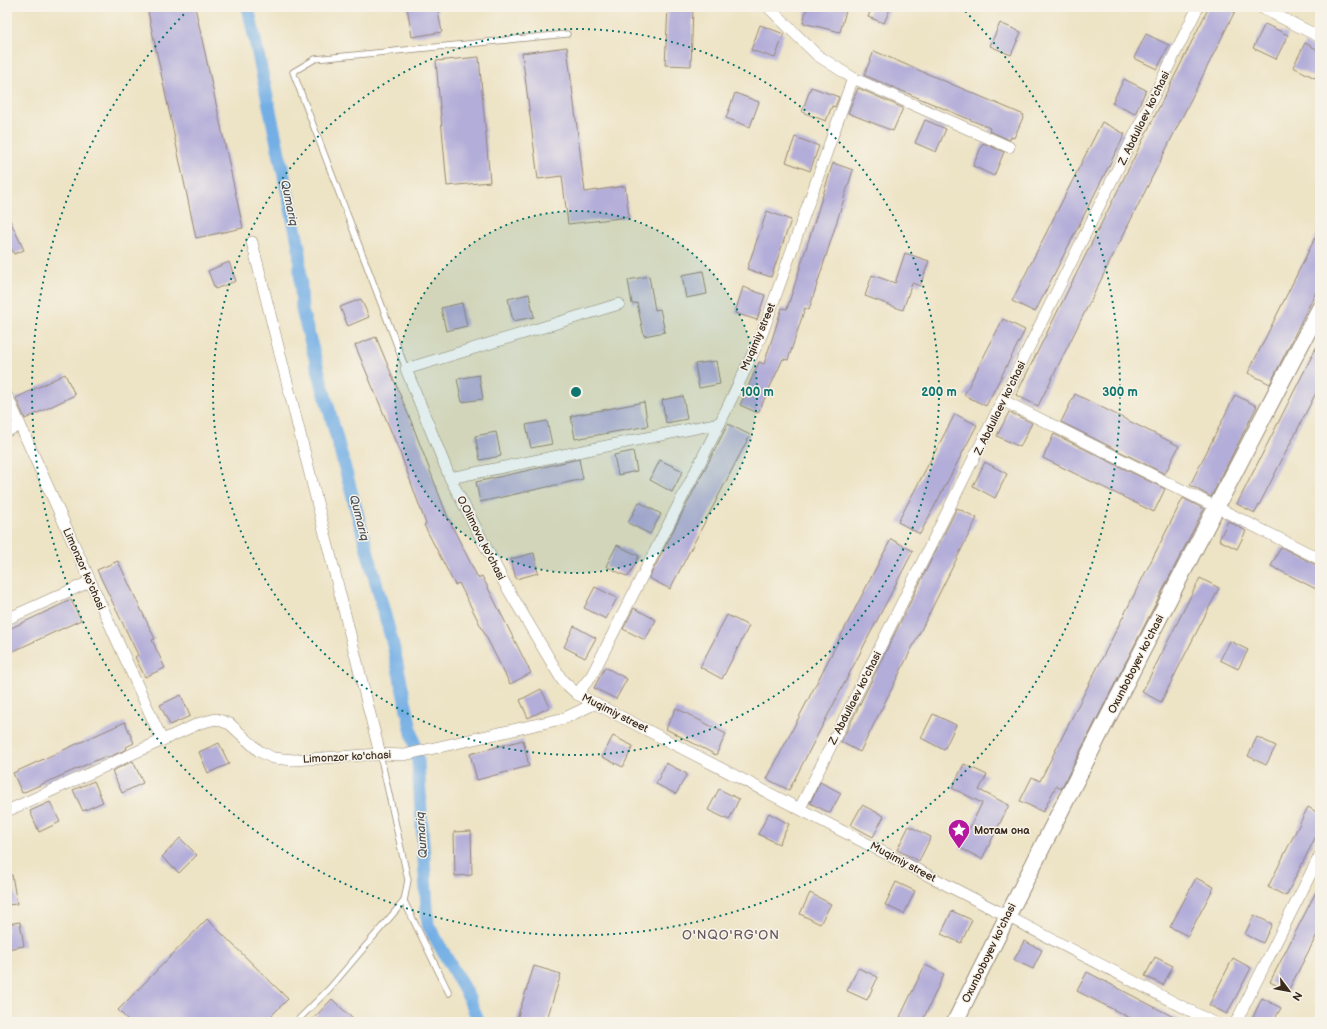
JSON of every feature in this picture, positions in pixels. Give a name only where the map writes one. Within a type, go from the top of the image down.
[{"type":"main road","name":"Oxunboboyev ko'chasi","points":[[955,1022],[1216,506],[1320,308]]},
{"type":"street","points":[[768,7],[817,55],[853,78],[1009,147]]},
{"type":"street","name":"Z. Abdullaev ko'chasi","points":[[800,808],[1004,401],[1198,7]]},
{"type":"street","points":[[1260,7],[1320,37]]},
{"type":"street","name":"Muqimiy street","points":[[853,78],[762,334],[720,423],[592,675],[577,694],[1212,1022]]},
{"type":"street","points":[[252,242],[380,754]]},
{"type":"street","points":[[406,369],[619,304]]},
{"type":"street","name":"O.Olimova ko'chasi","points":[[406,369],[450,478],[505,584],[562,680],[577,694]]},
{"type":"street","name":"Limonzor ko'chasi","points":[[7,396],[89,582],[162,740]]},
{"type":"street","points":[[1004,401],[1320,559]]},
{"type":"street","points":[[450,478],[720,423]]},
{"type":"street","points":[[7,431],[20,425]]},
{"type":"street","points":[[7,619],[89,582]]},
{"type":"street","name":"Limonzor ko'chasi","points":[[7,812],[200,723],[216,719],[230,724],[259,751],[274,758],[294,760],[380,754],[404,755],[565,718],[596,703]]},
{"type":"street","points":[[1236,1022],[1320,855]]},
{"type":"lane","points":[[406,369],[293,72],[315,59],[567,34]]},
{"type":"lane","points":[[296,1022],[329,989],[404,901],[408,880],[380,754]]},
{"type":"lane","points":[[404,901],[449,993]]},
{"type":"building","points":[[147,7],[195,7],[243,228],[196,238]]},
{"type":"building","points":[[407,7],[437,7],[442,32],[412,37]]},
{"type":"building","points":[[668,7],[693,7],[691,66],[665,65]]},
{"type":"building","points":[[807,7],[847,7],[840,32],[803,23]]},
{"type":"building","points":[[872,7],[891,7],[884,23],[868,17]]},
{"type":"building","points":[[1209,7],[1237,7],[1038,406],[1016,395]]},
{"type":"building","points":[[1000,23],[1021,32],[1011,55],[990,46]]},
{"type":"building","points":[[1265,24],[1288,35],[1276,59],[1253,48]]},
{"type":"building","points":[[760,25],[784,34],[775,58],[751,50]]},
{"type":"building","points":[[1146,34],[1169,45],[1157,69],[1134,58]]},
{"type":"building","points":[[1305,43],[1320,51],[1320,69],[1315,78],[1293,67]]},
{"type":"building","points":[[567,47],[585,192],[625,186],[629,217],[568,224],[562,176],[538,179],[522,53]]},
{"type":"building","points":[[874,51],[1024,115],[1014,138],[1011,137],[1010,140],[989,131],[990,128],[864,75]]},
{"type":"building","points":[[479,57],[490,182],[447,186],[436,61]]},
{"type":"building","points":[[1124,79],[1146,90],[1135,114],[1112,103]]},
{"type":"building","points":[[811,87],[839,97],[835,107],[832,106],[826,121],[802,112]]},
{"type":"building","points":[[858,88],[903,108],[893,131],[848,113]]},
{"type":"building","points":[[735,93],[759,102],[750,127],[726,118]]},
{"type":"building","points":[[925,120],[946,129],[936,152],[915,143]]},
{"type":"building","points":[[1102,122],[1125,134],[1035,312],[1012,301]]},
{"type":"building","points":[[795,137],[819,146],[810,171],[786,162]]},
{"type":"building","points":[[983,143],[1004,152],[994,176],[973,166]]},
{"type":"building","points":[[833,163],[853,170],[809,310],[805,308],[788,360],[783,359],[758,413],[740,405],[759,362],[764,364],[782,308],[787,309]]},
{"type":"building","points":[[767,211],[791,220],[771,277],[747,269]]},
{"type":"building","points":[[7,214],[24,250],[14,254],[7,240]]},
{"type":"building","points":[[1320,228],[1320,284],[1270,384],[1248,373]]},
{"type":"building","points":[[905,253],[929,261],[920,286],[912,283],[903,310],[865,296],[872,275],[895,283]]},
{"type":"building","points":[[229,262],[236,281],[215,289],[208,271]]},
{"type":"building","points":[[703,271],[707,294],[686,298],[682,275]]},
{"type":"building","points":[[649,276],[655,310],[660,309],[665,332],[644,336],[637,303],[632,304],[628,280]]},
{"type":"building","points":[[743,287],[765,295],[757,320],[735,313]]},
{"type":"building","points":[[529,294],[534,317],[513,321],[508,299]]},
{"type":"building","points":[[361,299],[369,317],[348,326],[340,307]]},
{"type":"building","points":[[462,303],[467,326],[446,331],[441,308]]},
{"type":"building","points":[[1003,319],[1025,330],[986,406],[964,395]]},
{"type":"building","points":[[376,337],[411,421],[448,518],[478,578],[482,576],[531,673],[510,684],[459,583],[455,585],[424,525],[426,524],[401,455],[355,345]]},
{"type":"building","points":[[1320,340],[1320,385],[1255,513],[1237,504]]},
{"type":"building","points":[[716,361],[720,384],[699,388],[695,364]]},
{"type":"building","points":[[65,374],[75,395],[25,419],[16,398]]},
{"type":"building","points":[[479,375],[483,399],[462,402],[457,379]]},
{"type":"building","points":[[1075,394],[1179,446],[1165,474],[1061,422]]},
{"type":"building","points":[[1235,395],[1257,406],[1211,497],[1190,485]]},
{"type":"building","points":[[683,396],[687,419],[666,423],[662,400]]},
{"type":"building","points":[[644,402],[648,426],[575,439],[571,416]]},
{"type":"building","points":[[1009,412],[1032,423],[1020,447],[997,436]]},
{"type":"building","points":[[955,414],[977,425],[920,534],[898,522]]},
{"type":"building","points":[[547,421],[552,444],[531,448],[526,425]]},
{"type":"building","points":[[728,424],[750,435],[670,589],[649,578]]},
{"type":"building","points":[[496,432],[501,456],[480,460],[475,436]]},
{"type":"building","points":[[1054,434],[1165,489],[1154,512],[1043,458]]},
{"type":"building","points":[[633,451],[637,471],[618,475],[614,455]]},
{"type":"building","points":[[579,459],[583,479],[480,502],[476,482]]},
{"type":"building","points":[[660,460],[683,471],[672,492],[650,480]]},
{"type":"building","points":[[985,462],[1007,474],[995,498],[973,486]]},
{"type":"building","points":[[1183,498],[1204,509],[1061,789],[1056,786],[1043,812],[1020,801],[1032,777],[1040,781]]},
{"type":"building","points":[[639,502],[661,514],[650,534],[628,523]]},
{"type":"building","points":[[957,508],[977,518],[860,752],[841,742]]},
{"type":"building","points":[[1228,521],[1246,531],[1237,549],[1219,540]]},
{"type":"building","points":[[891,539],[913,551],[789,790],[767,779]]},
{"type":"building","points":[[617,545],[639,556],[628,577],[606,566]]},
{"type":"building","points":[[1281,547],[1320,567],[1320,591],[1271,566]]},
{"type":"building","points":[[534,553],[538,573],[516,579],[511,559]]},
{"type":"building","points":[[118,561],[155,639],[152,640],[165,668],[145,677],[135,657],[138,655],[97,570]]},
{"type":"building","points":[[1200,578],[1219,588],[1161,702],[1142,692]]},
{"type":"building","points":[[595,587],[617,598],[606,619],[584,608]]},
{"type":"building","points":[[71,600],[81,620],[7,654],[7,630]]},
{"type":"building","points":[[634,608],[656,620],[645,640],[623,629]]},
{"type":"building","points":[[727,615],[749,626],[722,679],[700,667]]},
{"type":"building","points":[[574,626],[596,638],[585,658],[564,647]]},
{"type":"building","points":[[1230,641],[1248,650],[1238,669],[1220,660]]},
{"type":"building","points":[[605,667],[627,679],[616,699],[594,688]]},
{"type":"building","points":[[541,689],[550,707],[528,718],[520,700]]},
{"type":"building","points":[[181,695],[190,716],[170,725],[160,705]]},
{"type":"building","points":[[676,708],[726,734],[716,755],[666,729]]},
{"type":"building","points":[[933,714],[956,725],[944,750],[921,738]]},
{"type":"building","points":[[125,722],[134,743],[126,747],[127,749],[107,758],[106,756],[22,793],[13,773]]},
{"type":"building","points":[[613,736],[633,746],[623,767],[602,757]]},
{"type":"building","points":[[1257,737],[1276,746],[1266,765],[1248,756]]},
{"type":"building","points":[[523,740],[529,766],[477,780],[470,754]]},
{"type":"building","points":[[219,743],[229,764],[208,773],[199,752]]},
{"type":"building","points":[[133,761],[143,783],[122,793],[112,771]]},
{"type":"building","points":[[666,763],[687,774],[676,794],[656,784]]},
{"type":"building","points":[[964,764],[987,775],[979,790],[1009,805],[982,859],[960,848],[982,803],[952,788]]},
{"type":"building","points":[[94,781],[103,802],[83,811],[73,790]]},
{"type":"building","points":[[820,782],[841,793],[830,813],[810,803]]},
{"type":"building","points":[[719,789],[739,799],[729,820],[708,810]]},
{"type":"building","points":[[50,802],[60,822],[39,832],[30,811]]},
{"type":"building","points":[[862,805],[884,816],[873,837],[851,825]]},
{"type":"building","points":[[1308,807],[1320,814],[1320,828],[1286,896],[1268,887]]},
{"type":"building","points":[[769,813],[789,824],[779,844],[758,834]]},
{"type":"building","points":[[909,826],[931,837],[919,861],[897,850]]},
{"type":"building","points":[[471,831],[472,875],[455,876],[454,832]]},
{"type":"building","points":[[180,838],[197,855],[179,873],[162,857]]},
{"type":"building","points":[[7,875],[12,875],[17,904],[7,905]]},
{"type":"building","points":[[1196,878],[1214,887],[1188,936],[1170,927]]},
{"type":"building","points":[[896,882],[915,891],[904,914],[885,905]]},
{"type":"building","points":[[1320,884],[1320,929],[1288,991],[1270,982]]},
{"type":"building","points":[[810,893],[831,904],[820,924],[800,914]]},
{"type":"building","points":[[952,911],[972,920],[961,943],[941,934]]},
{"type":"building","points":[[1254,915],[1272,924],[1263,943],[1245,934]]},
{"type":"building","points":[[207,919],[288,999],[265,1022],[130,1022],[118,1010]]},
{"type":"building","points":[[20,922],[24,946],[7,949],[7,924]]},
{"type":"building","points":[[1024,941],[1042,950],[1033,969],[1014,960]]},
{"type":"building","points":[[1155,957],[1173,966],[1163,985],[1145,976]]},
{"type":"building","points":[[1233,958],[1251,968],[1227,1014],[1209,1005]]},
{"type":"building","points":[[925,965],[944,974],[922,1022],[910,1022],[900,1017]]},
{"type":"building","points":[[534,966],[561,974],[546,1022],[516,1022]]},
{"type":"building","points":[[858,968],[878,977],[867,1000],[847,991]]},
{"type":"building","points":[[1087,972],[1183,1022],[1138,1022],[1077,991]]},
{"type":"building","points":[[1262,998],[1281,1008],[1273,1022],[1262,1022],[1253,1017]]},
{"type":"building","points":[[332,999],[356,1022],[310,1022]]},
{"type":"waterway","name":"Qumariq","points":[[248,7],[299,247],[302,310],[393,645],[418,761],[428,925],[468,996],[479,1022]]},
{"type":"place","name":"Мотам она","points":[[959,850]]},
{"type":"district","name":"O'NQO'RG'ON","points":[[731,935]]}]
